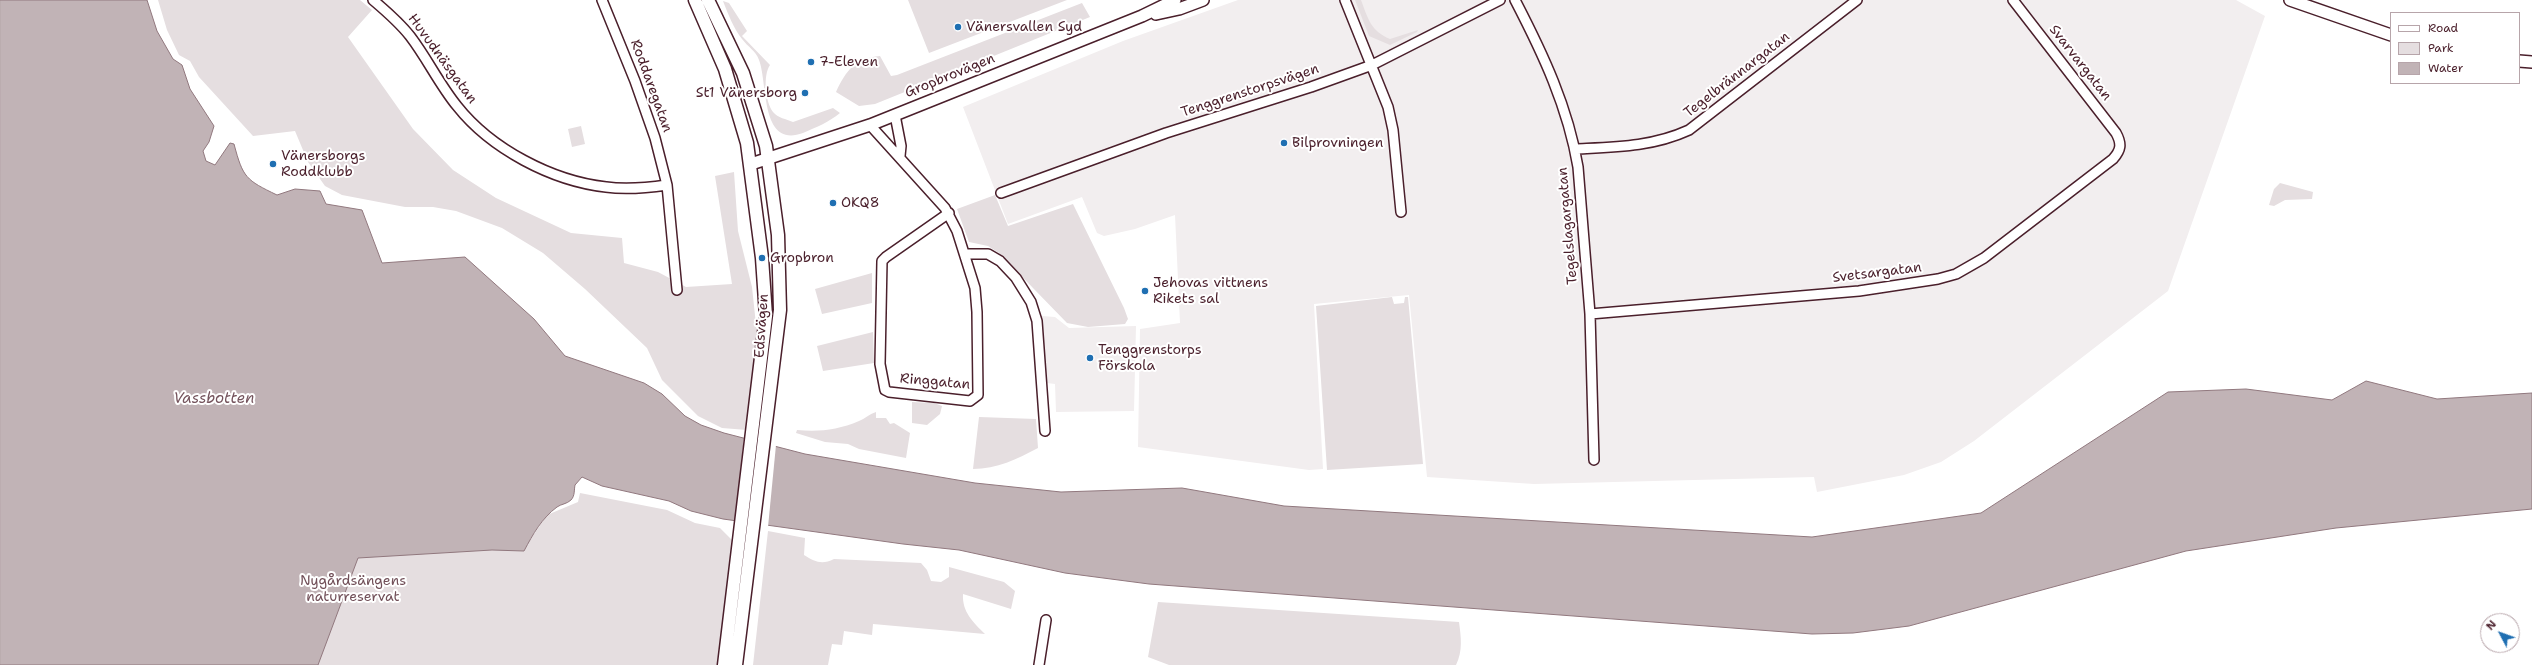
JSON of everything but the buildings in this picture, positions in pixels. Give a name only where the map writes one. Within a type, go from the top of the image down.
[{"type":"main road","name":"Edsvägen","points":[[695,0],[725,69],[751,164],[766,316],[754,410],[736,665]]},
{"type":"main road","name":"Edsvägen","points":[[708,0],[743,73],[768,159],[778,235],[780,310],[767,412],[724,665]]},
{"type":"street","name":"Huvudnäsgatan","points":[[373,0],[410,36],[458,108],[481,130],[509,151],[546,170],[589,185],[632,189],[666,185]]},
{"type":"street","name":"Roddaregatan","points":[[602,0],[644,106],[666,185],[677,290]]},
{"type":"street","name":"Gropbrovägen","points":[[768,159],[870,125],[1142,16],[1175,0]]},
{"type":"street","name":"Gropbrovägen","points":[[1142,16],[1179,9],[1203,0]]},
{"type":"street","name":"Tenggrenstorpsvägen","points":[[1001,193],[1146,140],[1311,87],[1372,64],[1500,0]]},
{"type":"street","name":"Tegelslagargatan","points":[[1515,0],[1551,74],[1575,149],[1590,314],[1594,460]]},
{"type":"street","name":"Tegelbrännargatan","points":[[1575,149],[1635,146],[1673,138],[1689,130],[1857,0]]},
{"type":"street","name":"Svarvargatan","points":[[2013,0],[2116,133],[2120,146]]},
{"type":"street","points":[[2290,0],[2390,35]]},
{"type":"street","points":[[1345,1],[1372,64],[1388,107],[1393,130],[1401,212]]},
{"type":"street","points":[[2520,61],[2532,62]]},
{"type":"street","points":[[895,115],[901,146],[900,156]]},
{"type":"street","name":"Ringgatan","points":[[870,125],[894,154],[900,156],[949,213],[966,254],[974,288],[977,312],[978,395],[970,401],[885,390],[880,364],[882,261],[949,213]]},
{"type":"street","name":"Svetsargatan","points":[[1590,314],[1858,291],[1938,279],[1956,274],[1984,258],[2113,159],[2119,152],[2120,146]]},
{"type":"street","points":[[751,164],[768,159]]},
{"type":"street","points":[[966,254],[988,254],[1000,261],[1016,278],[1031,302],[1037,321],[1045,431]]},
{"type":"street","points":[[1038,665],[1042,656],[1042,631],[1046,620]]},
{"type":"shaded area","points":[[1238,0],[2236,0],[2265,16],[2168,291],[1974,441],[1941,462],[1904,475],[1817,492],[1814,477],[1534,484],[1427,477],[1409,295],[1314,304],[1323,469],[1309,470],[1138,447],[1140,329],[1180,323],[1175,215],[1135,229],[1104,236],[1097,233],[1082,197],[1008,224],[963,107],[1123,41]]},
{"type":"shaded area","name":"Tenggrenstorps Förskola","points":[[1042,316],[1055,317],[1069,328],[1136,326],[1134,411],[1056,412],[1055,384],[1047,383]]},
{"type":"green space","points":[[158,0],[360,0],[372,10],[348,37],[413,129],[453,170],[496,198],[571,233],[622,238],[624,263],[658,272],[686,287],[732,284],[715,176],[734,172],[738,231],[752,287],[757,334],[747,430],[722,428],[698,416],[662,380],[647,348],[585,289],[543,253],[502,228],[456,211],[433,207],[405,207],[342,195],[325,186],[308,162],[295,131],[253,136],[199,77],[190,61],[179,55],[167,30]]},
{"type":"green space","name":"Vänersvallen Syd","points":[[908,0],[1067,0],[929,53]]},
{"type":"green space","points":[[1355,0],[1361,0],[1368,19],[1374,28],[1390,39],[1418,30],[1417,32],[1390,45],[1369,36]]},
{"type":"green space","points":[[723,1],[729,3],[747,31],[742,36],[770,65],[766,75],[766,88],[770,107],[775,114],[793,122],[833,108],[840,113],[827,122],[803,133],[789,135],[779,132],[768,111],[762,70],[758,57],[736,31]]},
{"type":"green space","points":[[1082,3],[1090,17],[875,104],[859,106],[836,92],[848,71],[864,59],[880,56],[891,76],[897,75]]},
{"type":"green space","points":[[581,126],[585,144],[572,147],[568,129]]},
{"type":"green space","points":[[2280,183],[2313,192],[2312,199],[2285,200],[2274,206],[2269,205],[2274,189]]},
{"type":"green space","points":[[995,195],[1008,226],[1073,204],[1124,308],[1128,319],[1125,324],[1088,327],[1067,323],[999,253],[988,246],[969,242],[957,209]]},
{"type":"green space","points":[[872,273],[872,303],[822,314],[815,289]]},
{"type":"green space","points":[[1392,297],[1394,304],[1404,303],[1405,297],[1408,297],[1423,464],[1327,470],[1316,306]]},
{"type":"green space","points":[[873,332],[874,363],[823,371],[817,346]]},
{"type":"green space","points":[[912,402],[934,403],[942,406],[940,414],[927,425],[912,423]]},
{"type":"green space","points":[[876,412],[876,418],[886,418],[890,424],[894,423],[910,433],[906,458],[859,449],[848,444],[825,442],[796,433],[797,430],[813,431],[844,426],[861,420]]},
{"type":"green space","points":[[979,417],[1036,419],[1038,448],[999,465],[982,469],[973,469]]},
{"type":"green space","name":"Nygårdsängens naturreservat","points":[[580,493],[667,510],[695,523],[720,528],[733,541],[717,665],[247,665],[302,506],[530,540],[547,515],[578,502]]},
{"type":"green space","points":[[768,531],[805,538],[804,555],[819,562],[826,562],[834,559],[921,563],[927,570],[931,581],[941,582],[949,577],[949,567],[1004,582],[1015,591],[1011,609],[963,594],[966,611],[985,634],[873,624],[872,635],[844,631],[842,645],[832,644],[828,665],[753,665]]},
{"type":"green space","points":[[1158,602],[1459,622],[1461,649],[1456,665],[1169,665],[1148,657]]},
{"type":"water","name":"Vassbotten","points":[[0,0],[147,0],[157,31],[173,59],[182,65],[190,89],[214,126],[209,142],[203,151],[206,161],[215,165],[230,143],[234,144],[240,164],[247,177],[267,190],[277,195],[295,189],[320,191],[326,204],[362,210],[382,263],[465,257],[534,319],[565,356],[644,383],[662,394],[685,416],[701,425],[724,433],[805,454],[975,483],[1061,492],[1182,488],[1284,506],[1812,537],[1981,513],[2168,392],[2246,389],[2332,400],[2366,381],[2437,399],[2532,393],[2532,509],[2336,528],[2186,551],[1909,626],[1853,633],[1812,634],[1149,584],[1065,573],[959,550],[903,544],[723,519],[691,511],[669,501],[602,486],[582,477],[575,485],[574,495],[571,500],[557,507],[542,521],[524,551],[492,550],[358,558],[318,665],[0,665]]},
{"type":"pier","points":[[744,437],[776,445],[768,527],[735,522]]},
{"type":"place","name":"Vänersvallen Syd","points":[[958,27]]},
{"type":"place","name":"7-Eleven","points":[[811,62]]},
{"type":"place","name":"St1 Vänersborg","points":[[805,93]]},
{"type":"place","name":"Bilprovningen","points":[[1284,143]]},
{"type":"place","name":"Vänersborgs Roddklubb","points":[[273,164]]},
{"type":"place","name":"OKQ8","points":[[833,203]]},
{"type":"place","name":"Gropbron","points":[[762,258]]},
{"type":"place","name":"Jehovas vittnens Rikets sal","points":[[1145,291]]},
{"type":"place","name":"Tenggrenstorps Förskola","points":[[1090,358]]}]
